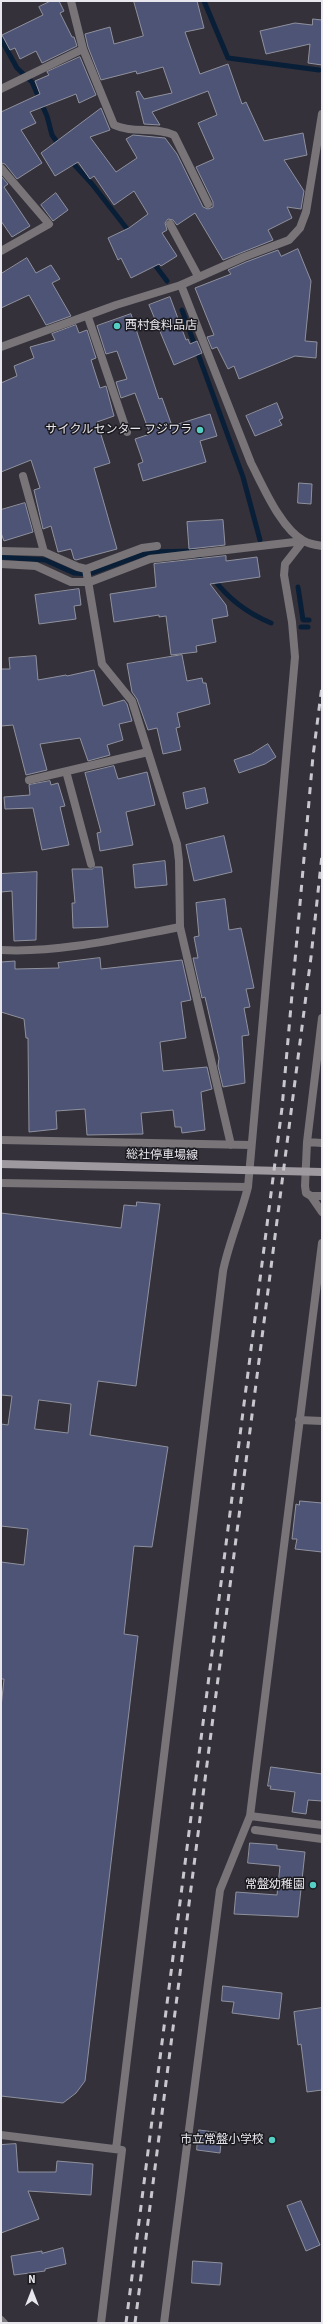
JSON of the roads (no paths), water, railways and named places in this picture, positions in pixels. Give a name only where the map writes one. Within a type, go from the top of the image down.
[{"type":"main road","name":"総社停車場線","points":[[1,1164],[322,1172]]},
{"type":"street","points":[[71,1],[83,49],[114,124],[123,129],[166,131],[174,135],[208,204]]},
{"type":"street","points":[[1,89],[83,49]]},
{"type":"street","points":[[1,347],[88,317],[116,305],[181,285],[198,276],[289,240],[300,228],[306,212],[322,114]]},
{"type":"street","points":[[1,168],[49,224],[1,251]]},
{"type":"street","points":[[170,224],[198,276]]},
{"type":"street","points":[[181,285],[251,463],[280,518],[304,541]]},
{"type":"street","points":[[88,317],[127,432]]},
{"type":"street","points":[[23,476],[44,552]]},
{"type":"street","points":[[116,2149],[223,1270],[228,1248],[241,1215],[248,1187],[294,657],[292,622],[284,575],[285,564],[304,541]]},
{"type":"street","points":[[1,564],[36,566],[71,582],[90,582],[137,562],[183,555],[205,554],[304,541],[322,546]]},
{"type":"street","points":[[1,551],[44,552],[78,568],[86,569],[142,548],[157,546]]},
{"type":"street","points":[[86,569],[90,582],[102,664],[132,701],[177,844],[179,861],[180,927],[231,1145]]},
{"type":"street","points":[[29,780],[148,752]]},
{"type":"street","points":[[66,771],[91,864]]},
{"type":"street","points":[[1,950],[21,952],[109,941],[180,927]]},
{"type":"street","points":[[322,1018],[307,1142],[305,1186],[306,1193],[311,1196],[322,1212]]},
{"type":"street","points":[[1,1140],[251,1146]]},
{"type":"street","points":[[307,1142],[322,1143]]},
{"type":"street","points":[[1,1183],[248,1187]]},
{"type":"street","points":[[311,1196],[322,1196]]},
{"type":"street","points":[[164,2323],[220,1890],[250,1816],[322,1243]]},
{"type":"street","points":[[299,1420],[322,1421]]},
{"type":"street","points":[[250,1816],[322,1825]]},
{"type":"street","points":[[255,1830],[322,1839]]},
{"type":"street","points":[[1,2135],[122,2150],[101,2323]]},
{"type":"street","points":[[1,2320],[4,2323]]},
{"type":"waterway","points":[[204,1],[228,58],[319,70]]},
{"type":"waterway","points":[[1,39],[17,68],[32,82],[47,116],[52,135],[59,145]]},
{"type":"waterway","points":[[70,160],[92,184],[131,234]]},
{"type":"waterway","points":[[152,261],[167,281]]},
{"type":"waterway","points":[[182,310],[243,477],[260,540]]},
{"type":"waterway","points":[[1,557],[45,560],[74,573],[89,574],[150,552],[194,551],[204,565]]},
{"type":"waterway","points":[[213,578],[219,586],[239,605],[254,615],[271,623]]},
{"type":"waterway","points":[[298,587],[303,620],[309,620]]},
{"type":"waterway","points":[[301,627],[308,627]]},
{"type":"railway","points":[[126,2323],[282,1108],[313,756],[322,686]]},
{"type":"railway","points":[[135,2323],[311,957],[322,855]]},
{"type":"place","name":"西村食料品店","points":[[117,326]]},
{"type":"place","name":"サイクルセンター フジワラ","points":[[200,430]]},
{"type":"place","name":"常盤幼稚園","points":[[313,1885]]},
{"type":"place","name":"市立常盤小学校","points":[[272,2140]]}]
